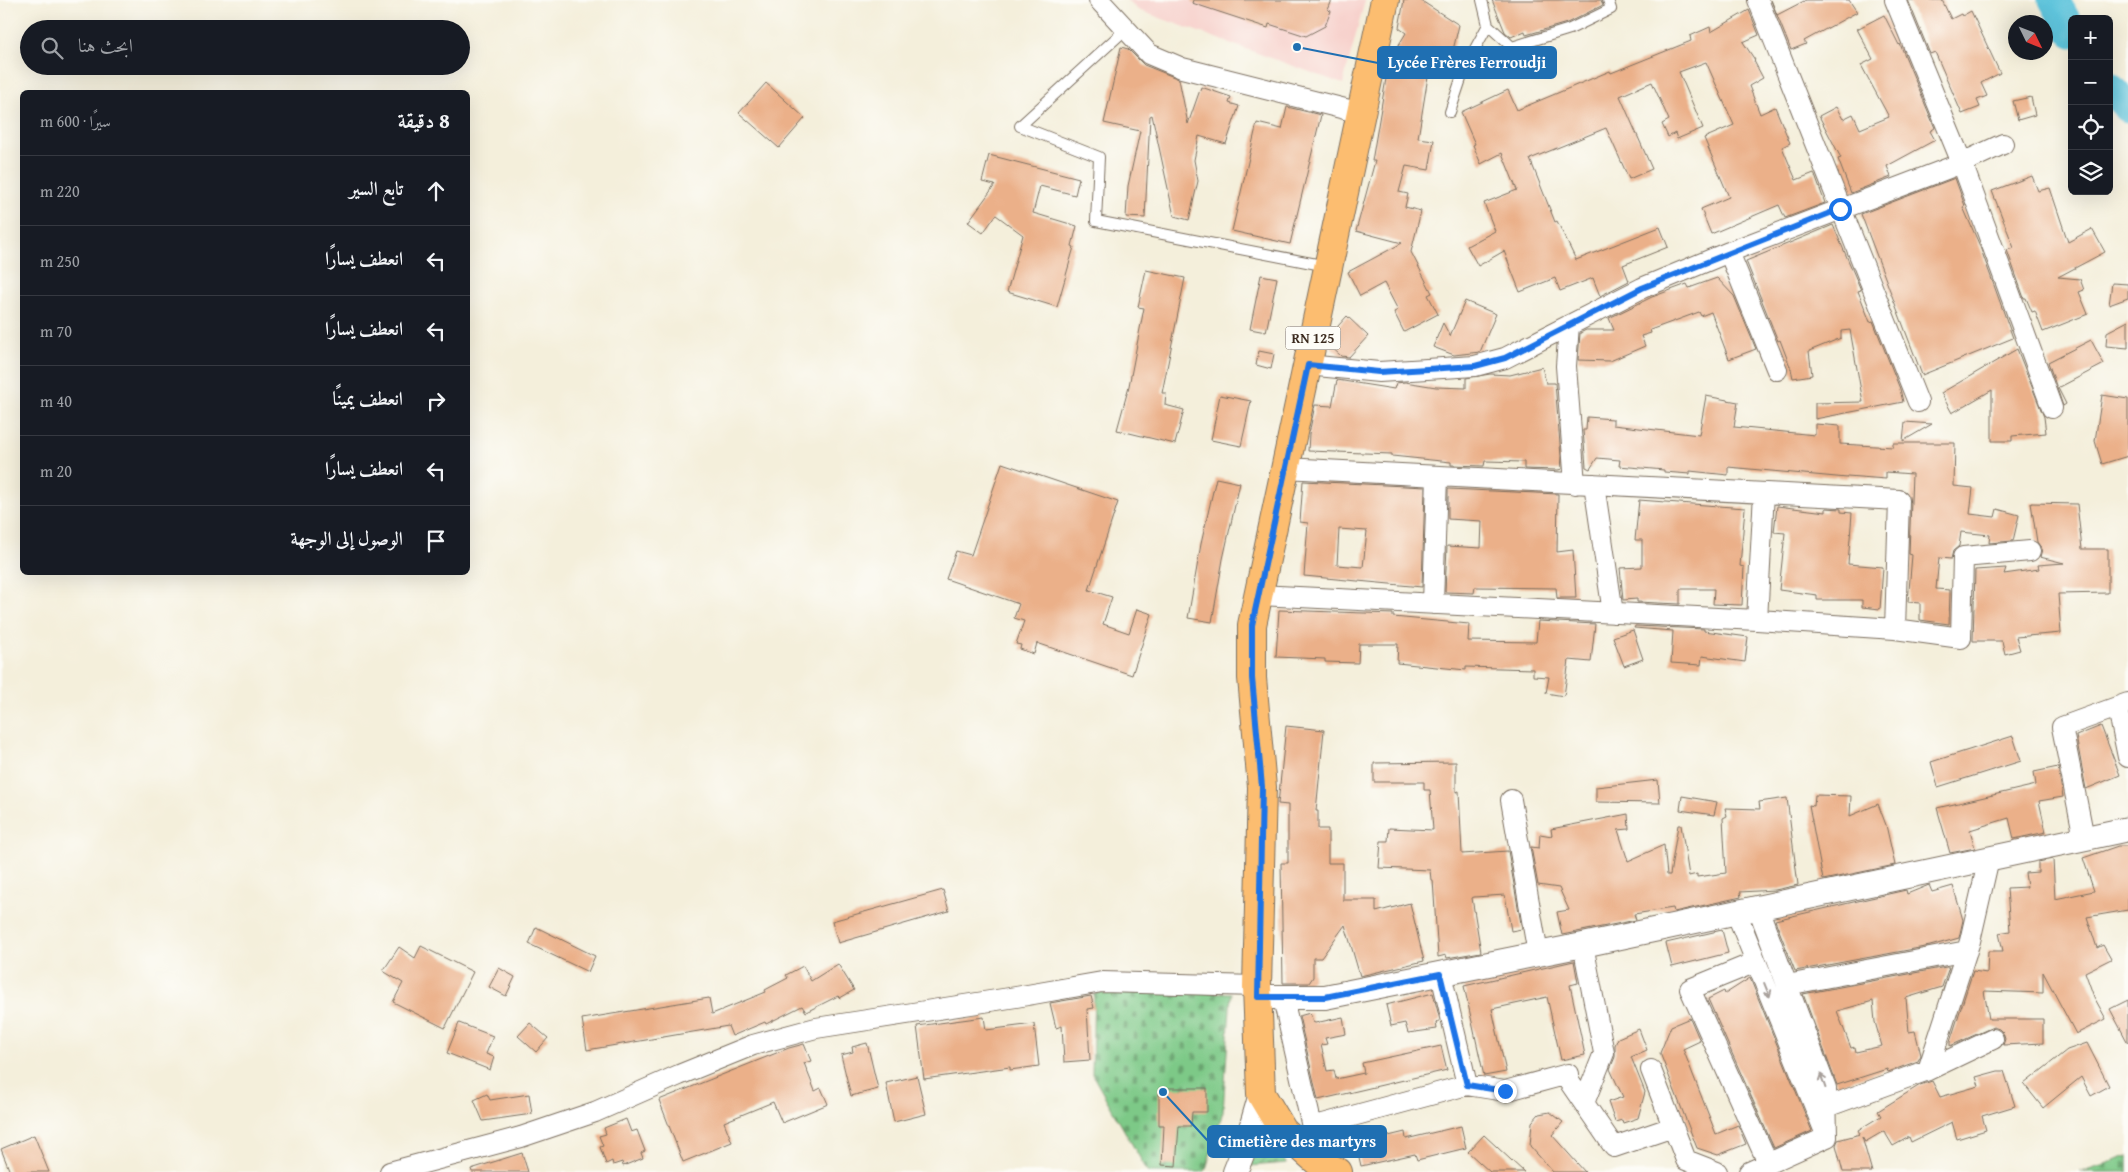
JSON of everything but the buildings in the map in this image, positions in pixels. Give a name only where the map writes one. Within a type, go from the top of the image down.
[{"type":"main road","name":"RN 125","points":[[1338,1172],[1318,1162],[1303,1134],[1283,1130],[1261,1094],[1266,994],[1262,787],[1252,678],[1252,625],[1385,0]]},
{"type":"street","points":[[1099,0],[1149,54],[1182,68],[1361,113]]},
{"type":"street","points":[[1758,0],[1918,402]]},
{"type":"street","points":[[1895,0],[1962,163],[2052,408]]},
{"type":"street","points":[[1308,365],[1379,372],[1475,366],[1505,358],[1642,288],[1729,252],[1962,163],[2003,144]]},
{"type":"street","points":[[1729,252],[1777,370]]},
{"type":"street","points":[[1569,325],[1566,366],[1585,484],[1612,613]]},
{"type":"street","points":[[1286,468],[1899,500],[1895,629]]},
{"type":"street","points":[[1433,604],[1437,476]]},
{"type":"street","points":[[1757,620],[1764,494]]},
{"type":"street","points":[[1259,595],[1757,620],[1895,629],[1961,638],[1963,557],[2030,551]]},
{"type":"street","points":[[2084,838],[2062,727],[2123,705],[2128,757]]},
{"type":"street","points":[[1511,800],[1538,954]]},
{"type":"street","points":[[390,1172],[521,1137],[595,1112],[678,1075],[753,1045],[816,1028],[1016,998],[1102,982],[1325,997],[1583,945],[2128,829]]},
{"type":"street","points":[[1928,1070],[1967,951],[1989,858]]},
{"type":"street","points":[[1758,908],[1826,1088],[1827,1137]]},
{"type":"street","points":[[1736,912],[1827,1137]]},
{"type":"street","points":[[1583,945],[1604,1053],[1584,1103]]},
{"type":"street","points":[[1787,985],[1967,951]]},
{"type":"street","points":[[1756,962],[1690,989],[1768,1164]]},
{"type":"street","points":[[1440,974],[1467,1085]]},
{"type":"street","points":[[1266,994],[1303,1134],[1467,1085],[1505,1091],[1568,1074],[1568,1080],[1614,1147],[1673,1127]]},
{"type":"street","points":[[1826,1107],[1928,1070],[1993,1039]]},
{"type":"street","points":[[1651,1070],[1686,1160],[1717,1172]]},
{"type":"street","points":[[1235,1172],[1247,1142],[1261,1094]]},
{"type":"street","points":[[1749,1172],[1827,1137]]},
{"type":"lane","points":[[1482,0],[1488,25],[1512,47],[1570,28],[1611,10],[1608,0]]},
{"type":"lane","points":[[1450,112],[1465,67],[1488,25]]},
{"type":"lane","points":[[1126,29],[1020,126],[1099,157],[1096,221],[1328,267]]},
{"type":"shaded area","points":[[1126,0],[1365,0],[1343,84],[1138,10]]},
{"type":"green space","points":[[1110,990],[1231,993],[1223,1111],[1206,1169],[1202,1172],[1148,1172],[1092,1074],[1094,994]]},
{"type":"green space","points":[[1260,1138],[1287,1163],[1250,1166]]},
{"type":"green space","points":[[2128,1156],[2128,1172],[2080,1172]]},
{"type":"waterway","points":[[2054,0],[2068,25]]},
{"type":"waterway","points":[[2113,91],[2128,107]]},
{"type":"place","name":"Lycée Frères Ferroudji","points":[[1297,47]]},
{"type":"place","name":"Cimetière des martyrs","points":[[1163,1092]]},
{"type":"route","points":[[1505,1091],[1467,1085],[1440,974],[1325,997],[1258,997],[1262,787],[1252,678],[1252,625],[1308,365],[1379,372],[1475,366],[1505,358],[1642,288],[1840,209]]}]
